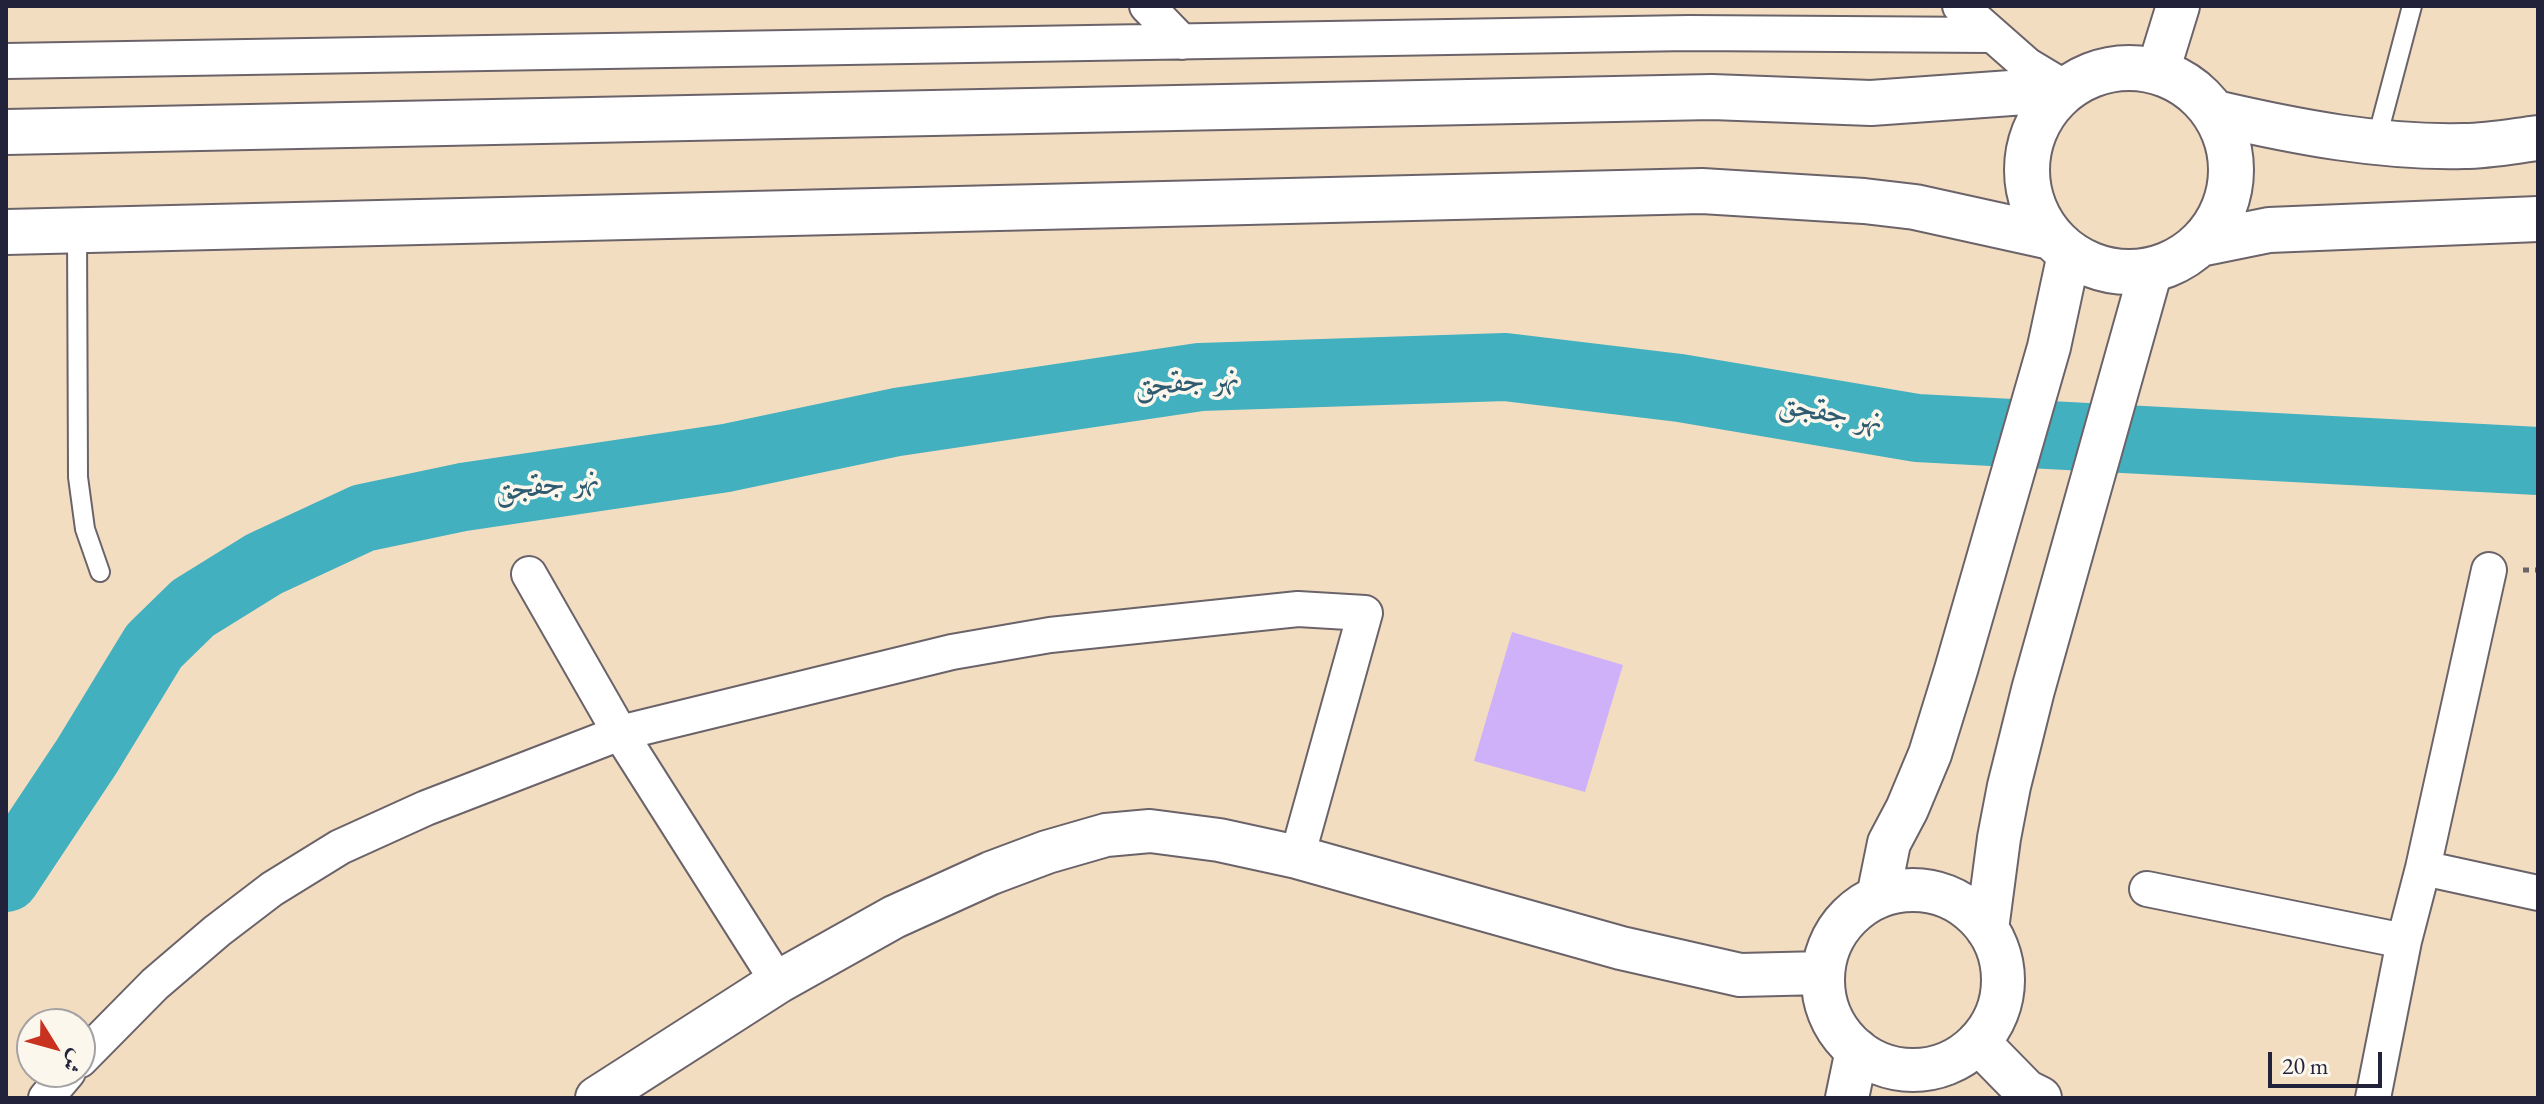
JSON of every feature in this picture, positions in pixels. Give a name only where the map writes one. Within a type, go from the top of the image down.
[{"type":"highway","points":[[2135,68],[2158,71],[2180,81],[2199,95],[2215,113],[2231,157],[2231,181],[2226,204],[2216,226],[2182,259],[2136,273],[2112,272],[2090,265],[2060,245],[2038,217],[2030,195],[2027,172],[2029,148],[2050,105],[2067,89],[2088,76],[2135,68]]},
{"type":"highway","points":[[6,132],[1712,97],[1871,103],[2067,89]]},
{"type":"highway","points":[[2215,113],[2322,135],[2376,142],[2465,146],[2538,138]]},
{"type":"highway","points":[[6,232],[1702,191],[1915,207],[2060,245]]},
{"type":"highway","points":[[2200,244],[2269,230],[2538,219]]},
{"type":"street","points":[[1147,6],[1182,42]]},
{"type":"street","points":[[1661,6],[1689,33]]},
{"type":"street","points":[[1960,6],[2027,65],[2067,89]]},
{"type":"street","points":[[2158,71],[2178,6]]},
{"type":"street","points":[[6,61],[1689,33],[1992,35]]},
{"type":"street","points":[[1878,897],[1889,843],[1930,754],[2049,347],[2060,245]]},
{"type":"street","points":[[1987,929],[2009,786],[2151,270]]},
{"type":"street","points":[[2373,1098],[2404,941],[2489,570]]},
{"type":"street","points":[[529,574],[620,733],[778,982]]},
{"type":"street","points":[[96,1044],[155,984],[272,889],[340,847],[426,808],[620,733],[952,652],[1050,635],[1298,609],[1365,613],[1297,857]]},
{"type":"street","points":[[597,1098],[778,982],[894,917],[977,879],[1047,852],[1106,835],[1150,831],[1219,840],[1297,857],[1621,948],[1740,975],[1823,973]]},
{"type":"street","points":[[2423,868],[2538,893]]},
{"type":"street","points":[[2147,889],[2404,941]]},
{"type":"street","points":[[1902,890],[1926,891],[1950,897],[1971,910],[1987,929],[1999,950],[2003,975],[2001,999],[1993,1022],[1978,1042],[1930,1082],[1911,1070],[1887,1067],[1865,1057],[1846,1041],[1832,1021],[1825,998],[1823,973],[1828,949],[1840,927],[1857,910],[1878,897],[1902,890]]},
{"type":"street","points":[[1978,1042],[2026,1091],[2040,1098]]},
{"type":"street","points":[[1847,1098],[1857,1050]]},
{"type":"lane","points":[[2376,142],[2412,6]]},
{"type":"lane","points":[[77,230],[78,477],[85,529],[100,572]]},
{"type":"building","points":[[1512,632],[1623,665],[1585,792],[1474,761]]},
{"type":"waterway","name":"نهر جقجق","points":[[6,878],[87,756],[154,646],[193,608],[264,564],[363,518],[463,497],[726,458],[897,422],[1200,377],[1505,367],[1680,388],[1917,428],[2538,461]]}]
